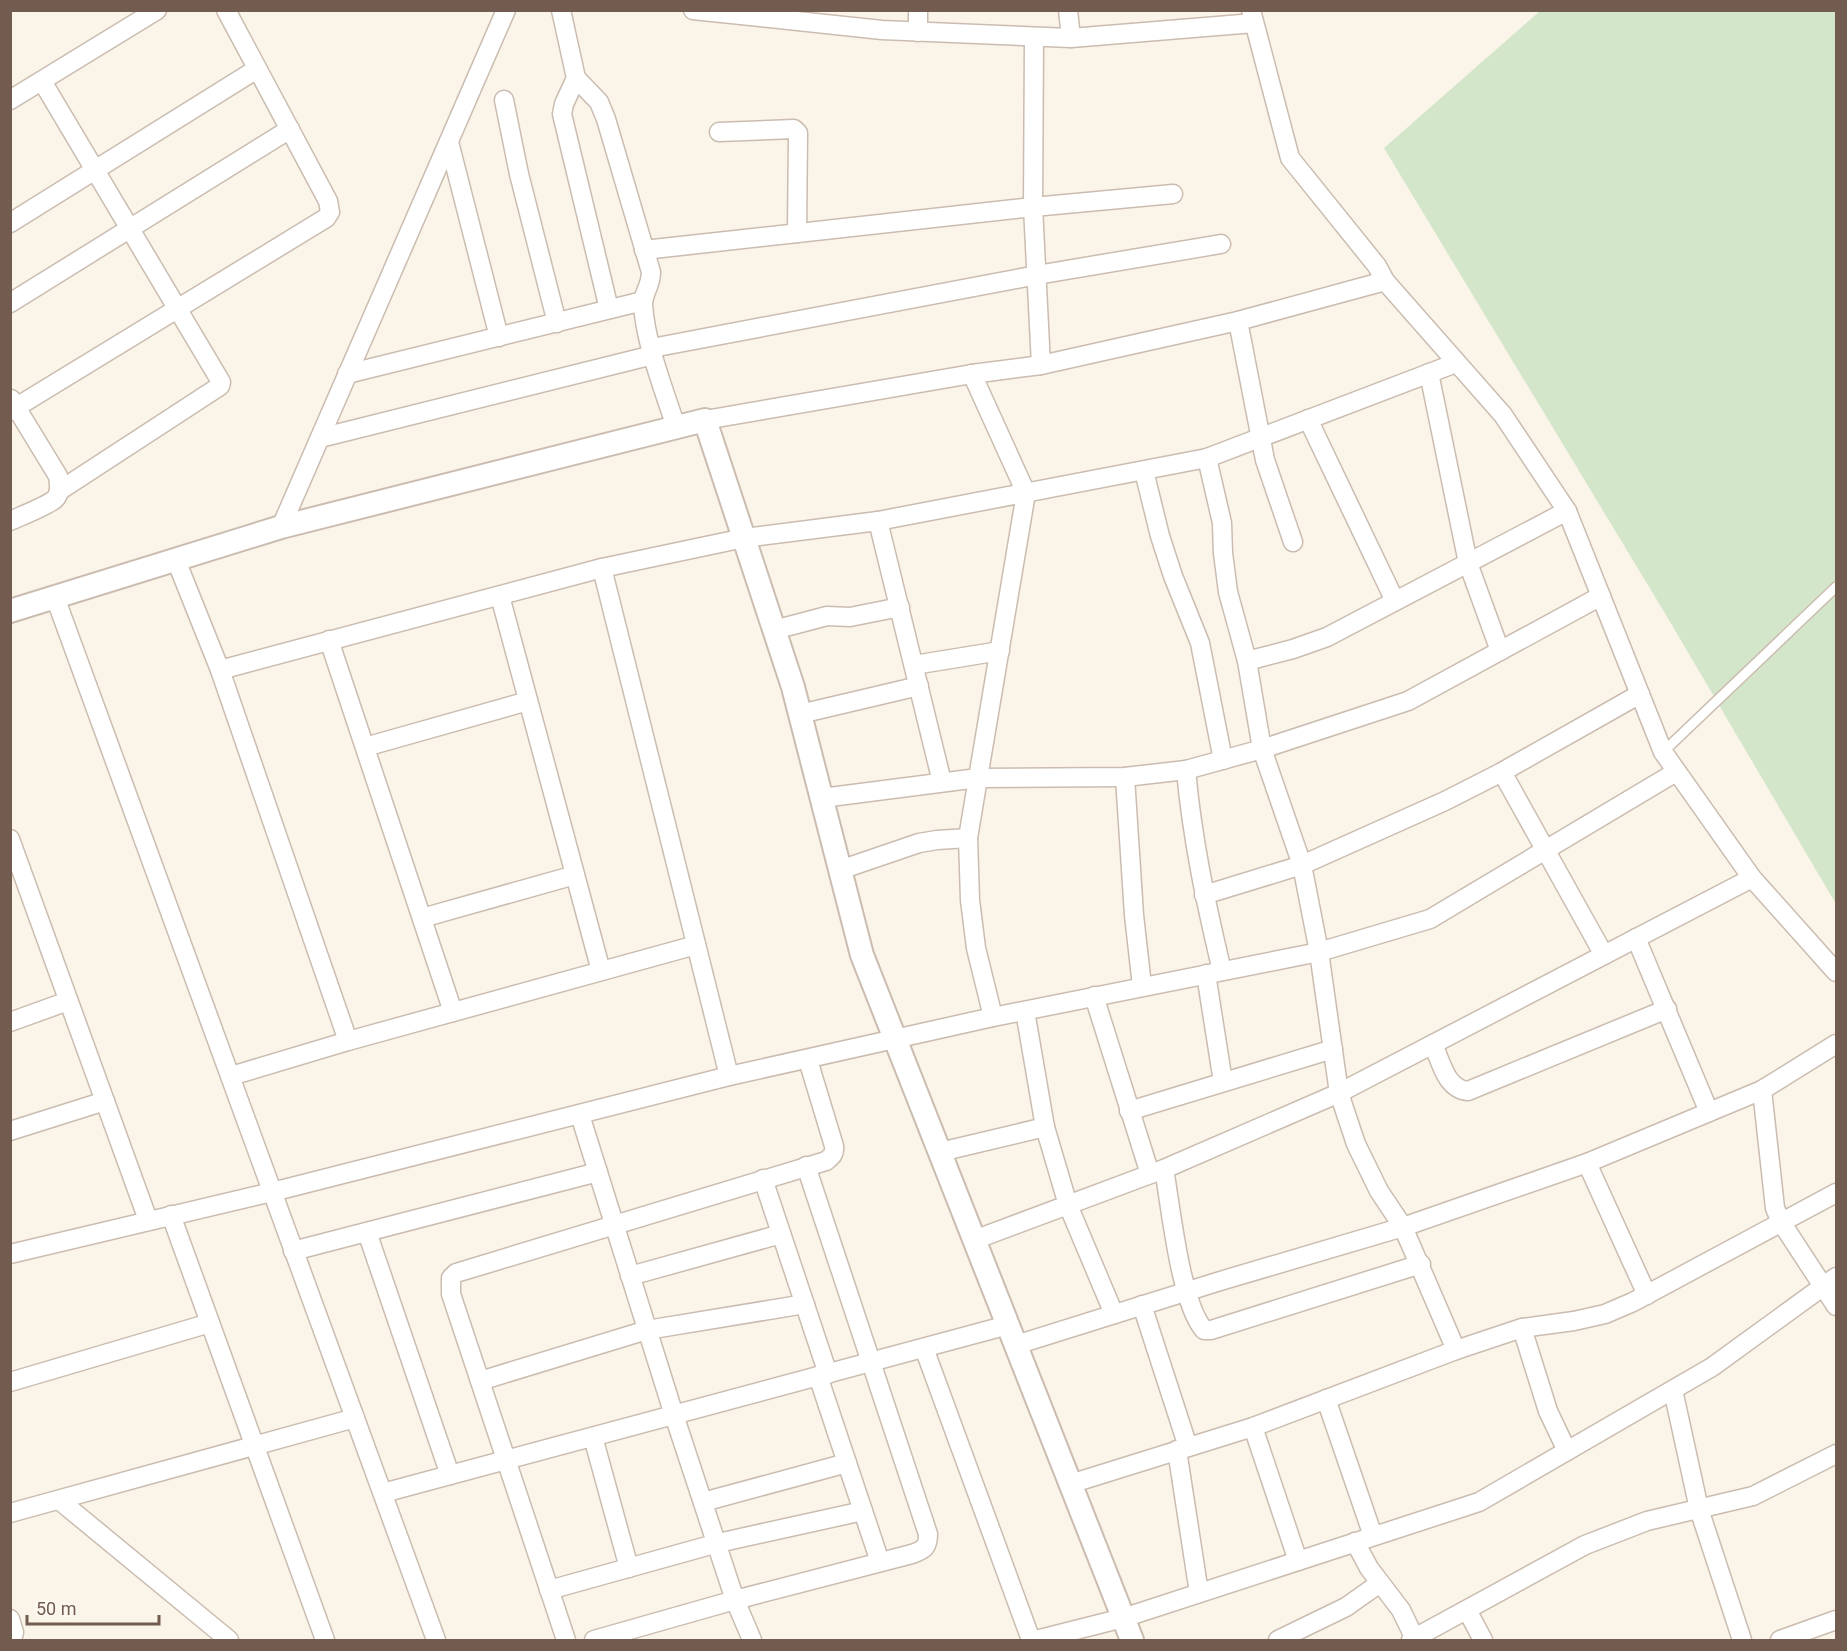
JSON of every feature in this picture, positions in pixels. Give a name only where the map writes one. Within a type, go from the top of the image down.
[{"type":"street","points":[[10,99],[157,10]]},
{"type":"street","points":[[59,491],[58,476],[13,405],[326,218],[330,212],[328,201],[226,10]]},
{"type":"street","points":[[281,527],[506,10]]},
{"type":"street","points":[[561,10],[576,78],[598,102],[606,120],[651,272],[651,283],[643,301],[652,352],[676,427]]},
{"type":"street","points":[[693,10],[918,32],[1071,38],[1253,17],[1290,158],[1377,266],[1385,281],[1503,415],[1567,511],[1663,752],[1752,878],[1836,972]]},
{"type":"street","points":[[918,10],[918,32]]},
{"type":"street","points":[[1068,10],[1071,38]]},
{"type":"street","points":[[1034,37],[1033,207],[1041,365]]},
{"type":"street","points":[[10,223],[257,69]]},
{"type":"street","points":[[576,78],[562,114],[609,309]]},
{"type":"street","points":[[10,521],[55,499],[59,491],[220,386],[220,378],[42,81]]},
{"type":"street","points":[[504,100],[519,174],[557,323]]},
{"type":"street","points":[[10,303],[290,129]]},
{"type":"street","points":[[719,132],[794,129],[798,133],[797,233]]},
{"type":"street","points":[[449,142],[499,337]]},
{"type":"street","points":[[644,250],[1033,207],[1173,194]]},
{"type":"street","points":[[320,438],[652,352],[1037,274],[1221,244]]},
{"type":"street","points":[[10,611],[281,527],[705,420],[972,374],[1041,365],[1238,321],[1385,281]]},
{"type":"street","points":[[347,374],[643,301]]},
{"type":"street","points":[[1238,321],[1270,477],[1293,542]]},
{"type":"street","points":[[220,670],[602,568],[744,538],[878,521],[1207,458],[1456,363]]},
{"type":"street","points":[[1429,373],[1468,563],[1500,651]]},
{"type":"street","points":[[972,374],[1026,493],[968,838],[970,900],[976,948],[993,1017]]},
{"type":"street","points":[[1308,419],[1395,601]]},
{"type":"street","points":[[705,420],[800,714],[862,955],[1132,1641]]},
{"type":"street","points":[[1207,458],[1222,523],[1228,592],[1247,661],[1262,749],[1302,865],[1319,952],[1339,1094],[1356,1144],[1379,1191],[1403,1227],[1456,1350]]},
{"type":"street","points":[[1144,471],[1160,536],[1200,643],[1222,760]]},
{"type":"street","points":[[1247,661],[1327,637],[1567,511]]},
{"type":"street","points":[[878,521],[942,782]]},
{"type":"street","points":[[176,560],[220,670],[348,1041]]},
{"type":"street","points":[[602,568],[729,1076]]},
{"type":"street","points":[[500,596],[601,971]]},
{"type":"street","points":[[822,798],[978,778],[1125,777],[1186,770],[1262,749],[1408,701],[1600,596]]},
{"type":"street","points":[[55,597],[436,1641]]},
{"type":"street","points":[[774,630],[827,616],[850,617],[900,608]]},
{"type":"street","points":[[329,640],[453,1012]]},
{"type":"street","points":[[914,665],[1000,651]]},
{"type":"street","points":[[800,714],[919,686]]},
{"type":"street","points":[[1204,895],[1302,865],[1436,805],[1502,772],[1640,694]]},
{"type":"street","points":[[365,747],[528,701]]},
{"type":"street","points":[[1186,770],[1191,821],[1214,972],[1223,1082]]},
{"type":"street","points":[[1502,772],[1604,955]]},
{"type":"street","points":[[10,1254],[272,1192],[729,1076],[993,1017],[1319,952],[1430,919],[1676,772]]},
{"type":"street","points":[[1125,777],[1134,915],[1142,986]]},
{"type":"street","points":[[840,870],[919,843],[968,838]]},
{"type":"street","points":[[10,839],[148,1220]]},
{"type":"street","points":[[422,918],[575,876]]},
{"type":"street","points":[[974,1240],[1157,1172],[1339,1094],[1752,878]]},
{"type":"street","points":[[1636,938],[1708,1112]]},
{"type":"street","points":[[231,1076],[348,1041],[696,945]]},
{"type":"street","points":[[1094,996],[1129,1111],[1157,1172],[1186,1292],[1199,1324],[1204,1330],[1211,1330],[1420,1264]]},
{"type":"street","points":[[10,1022],[68,1001]]},
{"type":"street","points":[[1433,1044],[1452,1085],[1460,1090],[1468,1091],[1667,1010]]},
{"type":"street","points":[[1025,1011],[1045,1127],[1068,1205],[1114,1314]]},
{"type":"street","points":[[383,1493],[924,1348],[1012,1335],[1114,1314],[1403,1227],[1587,1163],[1762,1090],[1836,1044]]},
{"type":"street","points":[[1129,1111],[1333,1049]]},
{"type":"street","points":[[566,1641],[451,1294],[450,1278],[456,1273],[825,1161],[835,1152],[808,1060]]},
{"type":"street","points":[[1762,1090],[1775,1208],[1781,1222],[1830,1282],[1836,1306]]},
{"type":"street","points":[[10,1131],[105,1101]]},
{"type":"street","points":[[580,1115],[674,1415],[735,1600],[752,1641]]},
{"type":"street","points":[[940,1152],[1045,1127]]},
{"type":"street","points":[[1587,1163],[1647,1295]]},
{"type":"street","points":[[594,1641],[735,1600],[922,1551],[928,1543],[928,1534],[806,1166]]},
{"type":"street","points":[[294,1251],[598,1172]]},
{"type":"street","points":[[763,1179],[804,1304],[847,1463],[880,1562]]},
{"type":"street","points":[[1070,1484],[1253,1427],[1456,1350],[1522,1328],[1605,1314],[1647,1295],[1836,1192]]},
{"type":"street","points":[[171,1215],[325,1641]]},
{"type":"street","points":[[368,1232],[450,1475]]},
{"type":"street","points":[[630,1276],[781,1234]]},
{"type":"street","points":[[1036,1641],[1123,1618],[1479,1502],[1712,1367],[1830,1282]]},
{"type":"street","points":[[480,1381],[647,1330],[804,1304]]},
{"type":"street","points":[[1142,1305],[1183,1449],[1199,1593]]},
{"type":"street","points":[[10,1382],[210,1323]]},
{"type":"street","points":[[1522,1328],[1548,1411],[1567,1451]]},
{"type":"street","points":[[924,1348],[1031,1641]]},
{"type":"street","points":[[1673,1390],[1699,1509],[1737,1639]]},
{"type":"street","points":[[1326,1400],[1373,1536]]},
{"type":"street","points":[[10,1513],[255,1448],[356,1418]]},
{"type":"street","points":[[1253,1427],[1298,1561]]},
{"type":"street","points":[[593,1437],[629,1568]]},
{"type":"street","points":[[1355,1542],[1369,1568],[1401,1610],[1413,1640],[1585,1545],[1647,1521],[1753,1496],[1836,1454]]},
{"type":"street","points":[[704,1502],[847,1463]]},
{"type":"street","points":[[1811,1467],[1836,1468]]},
{"type":"street","points":[[59,1500],[230,1641]]},
{"type":"street","points":[[549,1590],[718,1543],[863,1511]]},
{"type":"street","points":[[1278,1641],[1346,1607],[1380,1583]]},
{"type":"street","points":[[1467,1610],[1483,1641]]},
{"type":"street","points":[[1780,1641],[1836,1620]]},
{"type":"lane","points":[[1663,752],[1836,587]]},
{"type":"green space","points":[[1540,11],[1836,11],[1836,904],[1666,615],[1384,148]]}]
